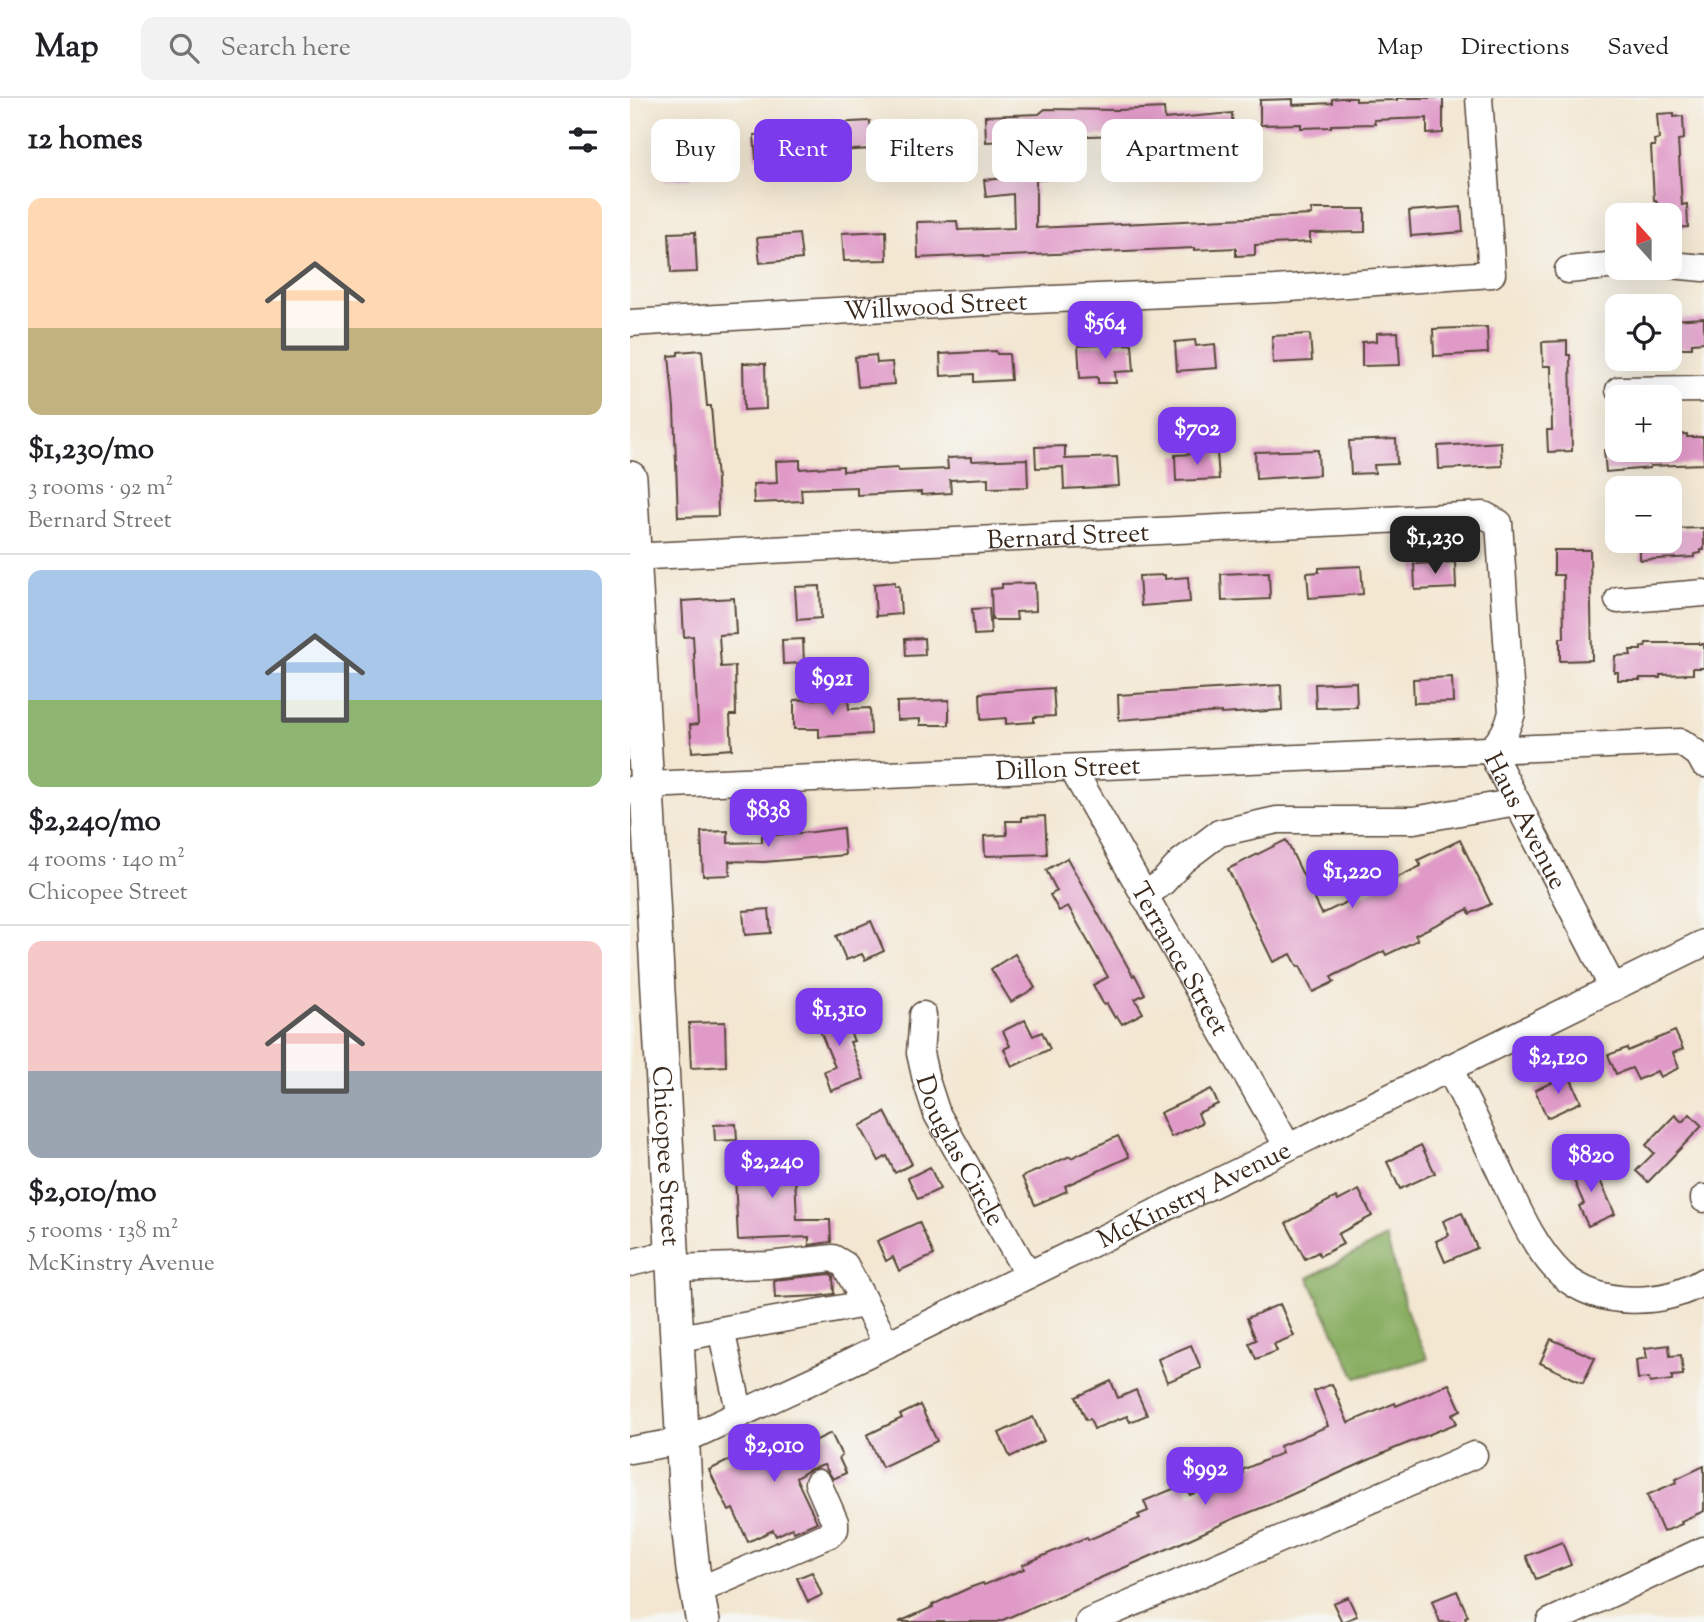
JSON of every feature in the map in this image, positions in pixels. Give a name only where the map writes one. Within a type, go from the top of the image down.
[{"type":"main road","name":"Chicopee Street","points":[[630,478],[638,788],[689,1538],[700,1606]]},
{"type":"street","name":"Willwood Street","points":[[630,323],[1275,289],[1492,274],[1479,98]]},
{"type":"street","points":[[1568,270],[1605,266]]},
{"type":"street","points":[[1682,266],[1704,268]]},
{"type":"street","points":[[1682,389],[1704,389]]},
{"type":"street","name":"Bernard Street","points":[[632,553],[649,556],[1484,516],[1499,523]]},
{"type":"street","name":"Haus Avenue","points":[[1499,523],[1512,713],[1500,741],[1490,750],[1613,988]]},
{"type":"street","points":[[1618,600],[1704,593]]},
{"type":"street","name":"Dillon Street","points":[[638,788],[1681,742],[1700,756],[1704,764]]},
{"type":"street","name":"Terrance Street","points":[[1072,768],[1288,1147]]},
{"type":"street","points":[[1144,897],[1163,882],[1182,861],[1219,833],[1277,820],[1414,820],[1517,803]]},
{"type":"street","name":"McKinstry Avenue","points":[[630,1450],[682,1441],[887,1345],[1704,943]]},
{"type":"street","name":"Douglas Circle","points":[[923,1015],[920,1053],[937,1114],[1028,1275]]},
{"type":"street","points":[[1449,1068],[1527,1225],[1547,1257],[1569,1280],[1605,1296],[1636,1300],[1677,1293],[1704,1281]]},
{"type":"street","points":[[630,1263],[672,1261],[769,1265],[833,1258],[845,1265],[887,1345]]},
{"type":"street","points":[[676,1339],[865,1304]]},
{"type":"street","points":[[720,1330],[740,1414]]},
{"type":"street","points":[[1089,1622],[1474,1455]]},
{"type":"street","points":[[700,1606],[835,1529],[835,1522],[818,1483]]},
{"type":"street","points":[[1550,1622],[1704,1550]]},
{"type":"green space","points":[[1386,1237],[1409,1318],[1428,1359],[1356,1378],[1308,1278]]},
{"type":"building","points":[[1356,98],[1356,101],[1443,98],[1443,133],[1427,134],[1427,118],[1374,120],[1375,124],[1301,128],[1301,124],[1263,125],[1263,119],[1260,119],[1260,100],[1293,99],[1293,105],[1332,103],[1332,99]]},
{"type":"building","points":[[1164,108],[1165,119],[1101,119],[1101,136],[1087,136],[1087,119],[992,119],[992,142],[986,142],[985,116],[1039,114],[1045,109]]},
{"type":"building","points":[[1232,113],[1232,119],[1165,119]]},
{"type":"building","points":[[1674,113],[1674,117],[1683,116],[1684,139],[1678,140],[1682,203],[1657,203],[1654,200],[1651,146],[1655,146],[1654,140],[1659,139],[1657,114]]},
{"type":"building","points":[[866,121],[866,149],[852,150],[852,122]]},
{"type":"building","points":[[984,180],[1036,182],[1036,228],[1312,215],[1311,209],[1365,209],[1365,232],[1310,233],[1310,242],[1255,245],[1255,255],[1236,256],[1236,248],[1194,248],[918,258],[917,222],[957,221],[958,230],[1014,228],[1013,194],[986,197]]},
{"type":"building","points":[[1687,204],[1688,227],[1682,227],[1682,205]]},
{"type":"building","points":[[1461,207],[1463,232],[1411,236],[1409,211]]},
{"type":"building","points":[[886,231],[887,260],[844,261],[842,233]]},
{"type":"building","points":[[695,232],[697,272],[671,273],[669,233]]},
{"type":"building","points":[[799,234],[802,259],[760,263],[757,238]]},
{"type":"building","points":[[1704,318],[1704,342],[1692,343],[1692,348],[1682,348],[1682,319]]},
{"type":"building","points":[[1487,327],[1488,353],[1434,356],[1433,329]]},
{"type":"building","points":[[1398,332],[1400,365],[1362,366],[1362,342],[1377,341],[1377,333]]},
{"type":"building","points":[[1310,334],[1312,361],[1273,363],[1272,336]]},
{"type":"building","points":[[1195,340],[1196,346],[1215,344],[1217,368],[1177,371],[1175,342]]},
{"type":"building","points":[[1567,341],[1567,355],[1570,355],[1572,451],[1548,452],[1547,430],[1552,430],[1551,366],[1543,366],[1542,342]]},
{"type":"building","points":[[1132,344],[1134,371],[1115,372],[1116,383],[1098,383],[1098,377],[1080,378],[1078,346]]},
{"type":"building","points":[[702,350],[707,406],[711,406],[718,516],[678,517],[669,356],[678,355],[678,352]]},
{"type":"building","points":[[996,351],[997,354],[1009,354],[1011,380],[974,382],[974,374],[941,376],[940,354]]},
{"type":"building","points":[[876,355],[877,363],[892,362],[894,384],[858,387],[855,357]]},
{"type":"building","points":[[743,363],[765,364],[766,409],[744,410]]},
{"type":"building","points":[[1682,434],[1703,437],[1704,464],[1650,466],[1606,472],[1605,462],[1682,462]]},
{"type":"building","points":[[1396,439],[1397,464],[1374,465],[1375,473],[1351,474],[1349,441]]},
{"type":"building","points":[[1501,442],[1502,466],[1439,469],[1438,446]]},
{"type":"building","points":[[1065,446],[1065,459],[1117,457],[1119,486],[1064,489],[1063,467],[1036,468],[1035,447]]},
{"type":"building","points":[[1318,450],[1319,475],[1256,479],[1255,452]]},
{"type":"building","points":[[1217,453],[1219,479],[1176,481],[1175,455]]},
{"type":"building","points":[[972,457],[972,461],[1027,459],[1028,487],[988,488],[988,478],[950,480],[951,493],[857,495],[857,487],[801,489],[802,501],[754,503],[753,484],[777,483],[776,461],[800,460],[800,469],[843,466],[843,471],[898,468],[898,471],[948,469],[947,458]]},
{"type":"building","points":[[1704,528],[1704,550],[1701,550],[1701,553],[1695,554],[1695,557],[1640,560],[1640,553],[1682,553],[1682,529]]},
{"type":"building","points":[[1554,550],[1590,550],[1592,660],[1560,661],[1560,638],[1564,638],[1563,575],[1554,575]]},
{"type":"building","points":[[1455,562],[1456,588],[1415,590],[1414,564]]},
{"type":"building","points":[[1361,566],[1363,594],[1309,598],[1307,573],[1319,572],[1319,568]]},
{"type":"building","points":[[1269,572],[1270,599],[1222,601],[1221,574]]},
{"type":"building","points":[[1165,575],[1165,579],[1188,577],[1190,602],[1141,606],[1139,576]]},
{"type":"building","points":[[895,582],[895,586],[899,586],[901,614],[876,616],[874,584]]},
{"type":"building","points":[[1035,583],[1036,611],[1016,612],[1017,620],[992,620],[991,589],[1002,588],[1002,584]]},
{"type":"building","points":[[820,586],[821,618],[797,620],[795,587]]},
{"type":"building","points":[[734,598],[736,634],[719,635],[721,667],[735,666],[736,715],[730,715],[732,749],[692,752],[690,725],[698,724],[693,636],[684,637],[682,601]]},
{"type":"building","points":[[989,608],[991,634],[974,635],[972,609]]},
{"type":"building","points":[[924,638],[925,655],[906,656],[905,639]]},
{"type":"building","points":[[803,639],[804,663],[783,664],[782,640]]},
{"type":"building","points":[[1646,643],[1704,644],[1704,668],[1693,668],[1693,674],[1618,680],[1618,672],[1614,672],[1615,656],[1631,655],[1630,650],[1641,650]]},
{"type":"building","points":[[1452,677],[1453,702],[1414,703],[1413,679]]},
{"type":"building","points":[[1356,682],[1357,707],[1316,708],[1315,684]]},
{"type":"building","points":[[1281,685],[1282,710],[1119,720],[1118,695]]},
{"type":"building","points":[[1053,688],[1055,716],[1034,717],[1034,722],[1006,724],[1006,718],[981,720],[980,693]]},
{"type":"building","points":[[848,698],[849,709],[870,708],[871,734],[819,737],[819,729],[794,729],[794,700]]},
{"type":"building","points":[[949,700],[949,725],[920,725],[920,719],[897,720],[897,702]]},
{"type":"building","points":[[1045,816],[1047,854],[985,856],[984,836],[1007,835],[1006,821]]},
{"type":"building","points":[[843,828],[845,855],[764,862],[729,861],[730,875],[703,876],[701,832],[728,831],[728,843],[762,842],[762,836]]},
{"type":"building","points":[[1286,840],[1322,914],[1421,866],[1418,860],[1460,840],[1491,904],[1470,914],[1468,909],[1415,935],[1418,940],[1386,955],[1384,951],[1331,977],[1334,982],[1313,992],[1291,954],[1273,962],[1228,869]]},
{"type":"building","points":[[1067,858],[1145,994],[1135,999],[1143,1013],[1122,1024],[1107,1004],[1104,1005],[1093,985],[1108,977],[1068,906],[1059,911],[1050,895],[1057,891],[1046,870]]},
{"type":"building","points":[[769,909],[771,933],[745,935],[743,911]]},
{"type":"building","points":[[871,921],[884,951],[865,960],[862,954],[846,960],[836,936]]},
{"type":"building","points":[[1015,954],[1035,988],[1011,1002],[991,969]]},
{"type":"building","points":[[838,1004],[854,1041],[850,1042],[864,1079],[831,1091],[824,1071],[835,1067],[813,1014]]},
{"type":"building","points":[[1025,1020],[1033,1036],[1042,1032],[1050,1049],[1012,1067],[1004,1049],[1010,1046],[1003,1031]]},
{"type":"building","points":[[725,1022],[726,1066],[691,1068],[689,1023]]},
{"type":"building","points":[[1675,1031],[1683,1049],[1673,1053],[1679,1068],[1660,1077],[1657,1071],[1638,1080],[1632,1068],[1616,1074],[1608,1055],[1627,1048],[1628,1051]]},
{"type":"building","points":[[1569,1075],[1581,1102],[1547,1118],[1535,1090]]},
{"type":"building","points":[[1211,1089],[1218,1104],[1198,1113],[1202,1123],[1171,1137],[1160,1113]]},
{"type":"building","points":[[885,1112],[912,1164],[895,1173],[887,1156],[879,1161],[860,1126]]},
{"type":"building","points":[[1690,1114],[1702,1126],[1648,1182],[1636,1171],[1654,1153],[1646,1145],[1675,1115],[1682,1122]]},
{"type":"building","points":[[736,1124],[737,1140],[715,1141],[714,1125]]},
{"type":"building","points":[[1118,1136],[1129,1157],[1065,1186],[1067,1191],[1035,1205],[1022,1177]]},
{"type":"building","points":[[1421,1145],[1435,1173],[1400,1189],[1387,1162]]},
{"type":"building","points":[[794,1152],[797,1220],[830,1220],[831,1242],[809,1245],[809,1237],[738,1240],[734,1155]]},
{"type":"building","points":[[1591,1160],[1615,1214],[1588,1226],[1579,1206],[1584,1204],[1569,1169]]},
{"type":"building","points":[[930,1167],[940,1189],[918,1199],[908,1178]]},
{"type":"building","points":[[1359,1190],[1372,1216],[1338,1234],[1343,1244],[1320,1256],[1318,1252],[1305,1259],[1286,1223],[1336,1197],[1338,1201]]},
{"type":"building","points":[[1462,1213],[1477,1248],[1445,1262],[1436,1241],[1449,1235],[1443,1221]]},
{"type":"building","points":[[919,1222],[934,1255],[899,1271],[893,1257],[886,1261],[877,1241]]},
{"type":"building","points":[[830,1274],[833,1276],[834,1294],[775,1298],[774,1280]]},
{"type":"building","points":[[1280,1304],[1294,1336],[1274,1344],[1277,1351],[1256,1359],[1249,1343],[1256,1340],[1247,1318]]},
{"type":"building","points":[[1551,1339],[1595,1358],[1583,1383],[1540,1363]]},
{"type":"building","points":[[1191,1345],[1201,1368],[1167,1382],[1158,1359]]},
{"type":"building","points":[[1669,1345],[1670,1356],[1681,1355],[1683,1375],[1672,1376],[1672,1380],[1650,1383],[1649,1378],[1638,1379],[1636,1360],[1647,1358],[1645,1348]]},
{"type":"building","points":[[1111,1381],[1118,1398],[1136,1390],[1147,1415],[1130,1422],[1127,1416],[1094,1429],[1090,1419],[1086,1420],[1076,1397]]},
{"type":"building","points":[[1332,1384],[1348,1423],[1449,1384],[1461,1410],[1452,1414],[1457,1423],[998,1622],[899,1622],[969,1588],[1024,1569],[1022,1565],[1140,1518],[1138,1515],[1148,1511],[1144,1501],[1185,1484],[1190,1495],[1282,1453],[1280,1446],[1328,1426],[1314,1391]]},
{"type":"building","points":[[920,1405],[937,1441],[882,1467],[867,1435],[902,1418],[900,1415]]},
{"type":"building","points":[[1033,1417],[1044,1441],[1010,1457],[999,1433]]},
{"type":"building","points":[[791,1431],[800,1448],[831,1433],[842,1456],[839,1458],[846,1473],[833,1479],[824,1465],[796,1478],[817,1522],[794,1532],[792,1528],[776,1536],[773,1530],[748,1542],[733,1509],[729,1511],[709,1470]]},
{"type":"building","points":[[1704,1466],[1704,1511],[1663,1532],[1647,1495]]},
{"type":"building","points":[[1562,1542],[1571,1565],[1536,1579],[1526,1556]]},
{"type":"building","points":[[812,1572],[822,1595],[808,1602],[797,1578]]},
{"type":"building","points":[[1457,1591],[1468,1616],[1465,1617],[1467,1622],[1440,1622],[1432,1601]]},
{"type":"building","points":[[1348,1597],[1357,1616],[1342,1622],[1333,1603]]}]
